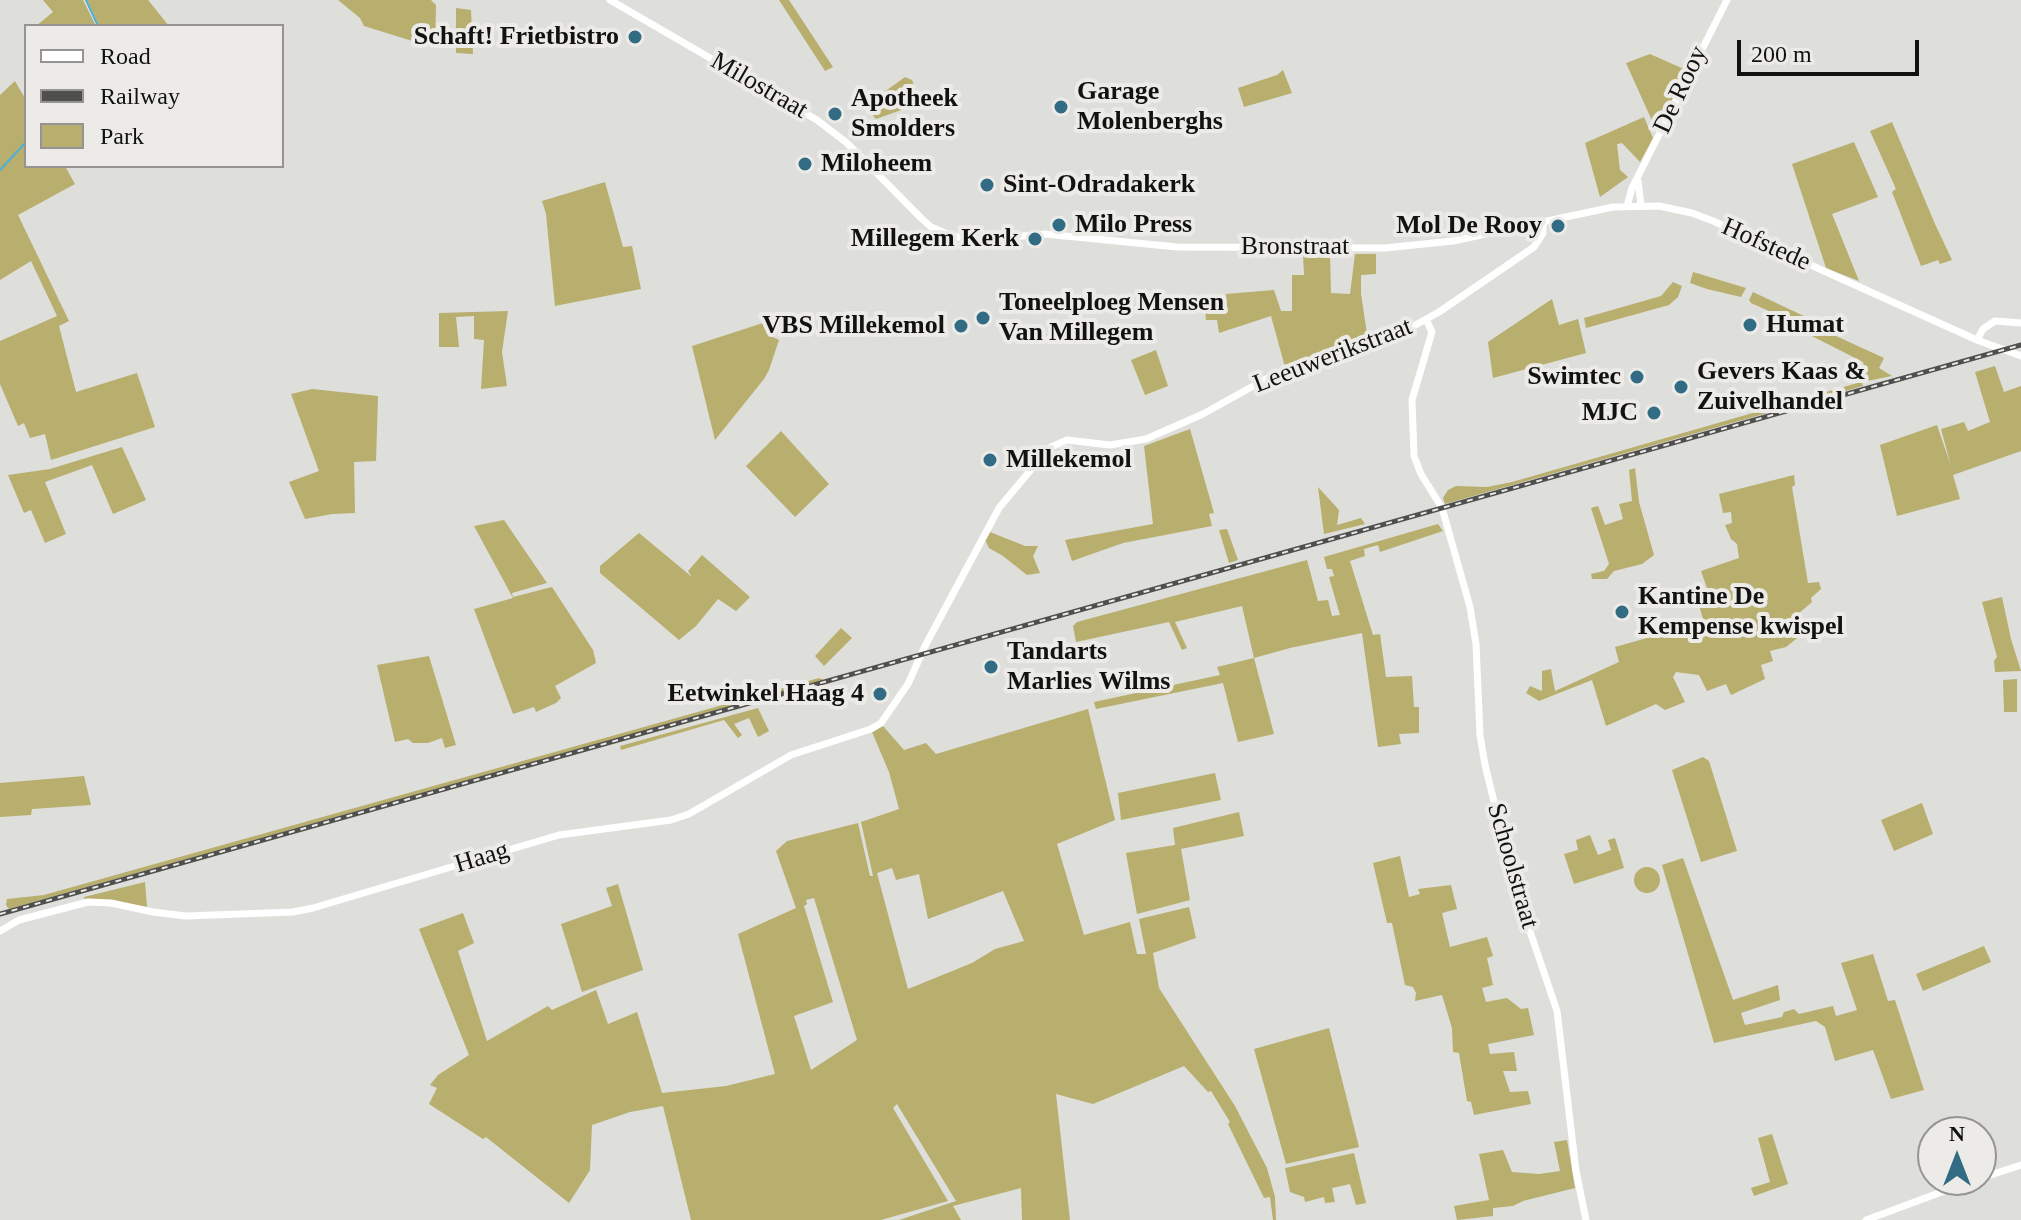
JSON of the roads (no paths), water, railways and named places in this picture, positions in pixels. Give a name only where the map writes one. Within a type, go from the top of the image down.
[{"type":"street","name":"Milostraat","points":[[610,0],[817,120],[847,143],[931,227],[952,236],[977,240],[1045,234]]},
{"type":"street","name":"De Rooy","points":[[1627,206],[1706,36],[1727,0]]},
{"type":"street","points":[[1638,181],[1641,205]]},
{"type":"street","name":"Hofstede","points":[[1543,222],[1641,205],[1692,213],[1977,340],[2021,356]]},
{"type":"street","points":[[1538,242],[1543,233],[1543,222]]},
{"type":"street","name":"Bronstraat","points":[[1045,234],[1168,247],[1385,248],[1444,243],[1543,222]]},
{"type":"street","points":[[1533,224],[1538,242]]},
{"type":"street","name":"Leeuwerikstraat","points":[[1067,440],[1110,445],[1146,439],[1203,414],[1273,375],[1392,338],[1521,257],[1538,242]]},
{"type":"street","name":"Schoolstraat","points":[[1426,319],[1432,332],[1414,391],[1413,444],[1418,468],[1443,511],[1474,627],[1480,735],[1485,765],[1515,887],[1557,1011],[1575,1162],[1586,1220]]},
{"type":"street","points":[[1977,340],[1983,329],[1995,321],[2021,323]]},
{"type":"street","name":"Haag","points":[[0,930],[19,920],[88,902],[186,916],[293,912],[333,903],[559,835],[671,820],[689,814],[791,755],[881,723],[908,684],[999,508],[1044,452],[1067,440]]},
{"type":"street","points":[[1997,1173],[2021,1165]]},
{"type":"street","points":[[1866,1220],[1931,1196]]},
{"type":"waterway","points":[[86,0],[97,24]]},
{"type":"waterway","points":[[0,170],[24,144]]},
{"type":"railway","points":[[0,914],[2021,345]]},
{"type":"place","name":"Schaft! Frietbistro","points":[[635,37]]},
{"type":"place","name":"Garage Molenberghs","points":[[1061,107]]},
{"type":"place","name":"Apotheek Smolders","points":[[835,114]]},
{"type":"place","name":"Miloheem","points":[[805,164]]},
{"type":"place","name":"Sint-Odradakerk","points":[[987,185]]},
{"type":"place","name":"Milo Press","points":[[1059,225]]},
{"type":"place","name":"Mol De Rooy","points":[[1558,226]]},
{"type":"place","name":"Millegem Kerk","points":[[1035,239]]},
{"type":"place","name":"Toneelploeg Mensen Van Millegem","points":[[983,318]]},
{"type":"place","name":"Humat","points":[[1750,325]]},
{"type":"place","name":"VBS Millekemol","points":[[961,326]]},
{"type":"place","name":"Swimtec","points":[[1637,377]]},
{"type":"place","name":"Gevers Kaas & Zuivelhandel","points":[[1681,387]]},
{"type":"place","name":"MJC","points":[[1654,413]]},
{"type":"place","name":"Millekemol","points":[[990,460]]},
{"type":"place","name":"Kantine De Kempense kwispel","points":[[1622,612]]},
{"type":"place","name":"Tandarts Marlies Wilms","points":[[991,667]]},
{"type":"place","name":"Eetwinkel Haag 4","points":[[880,694]]}]
